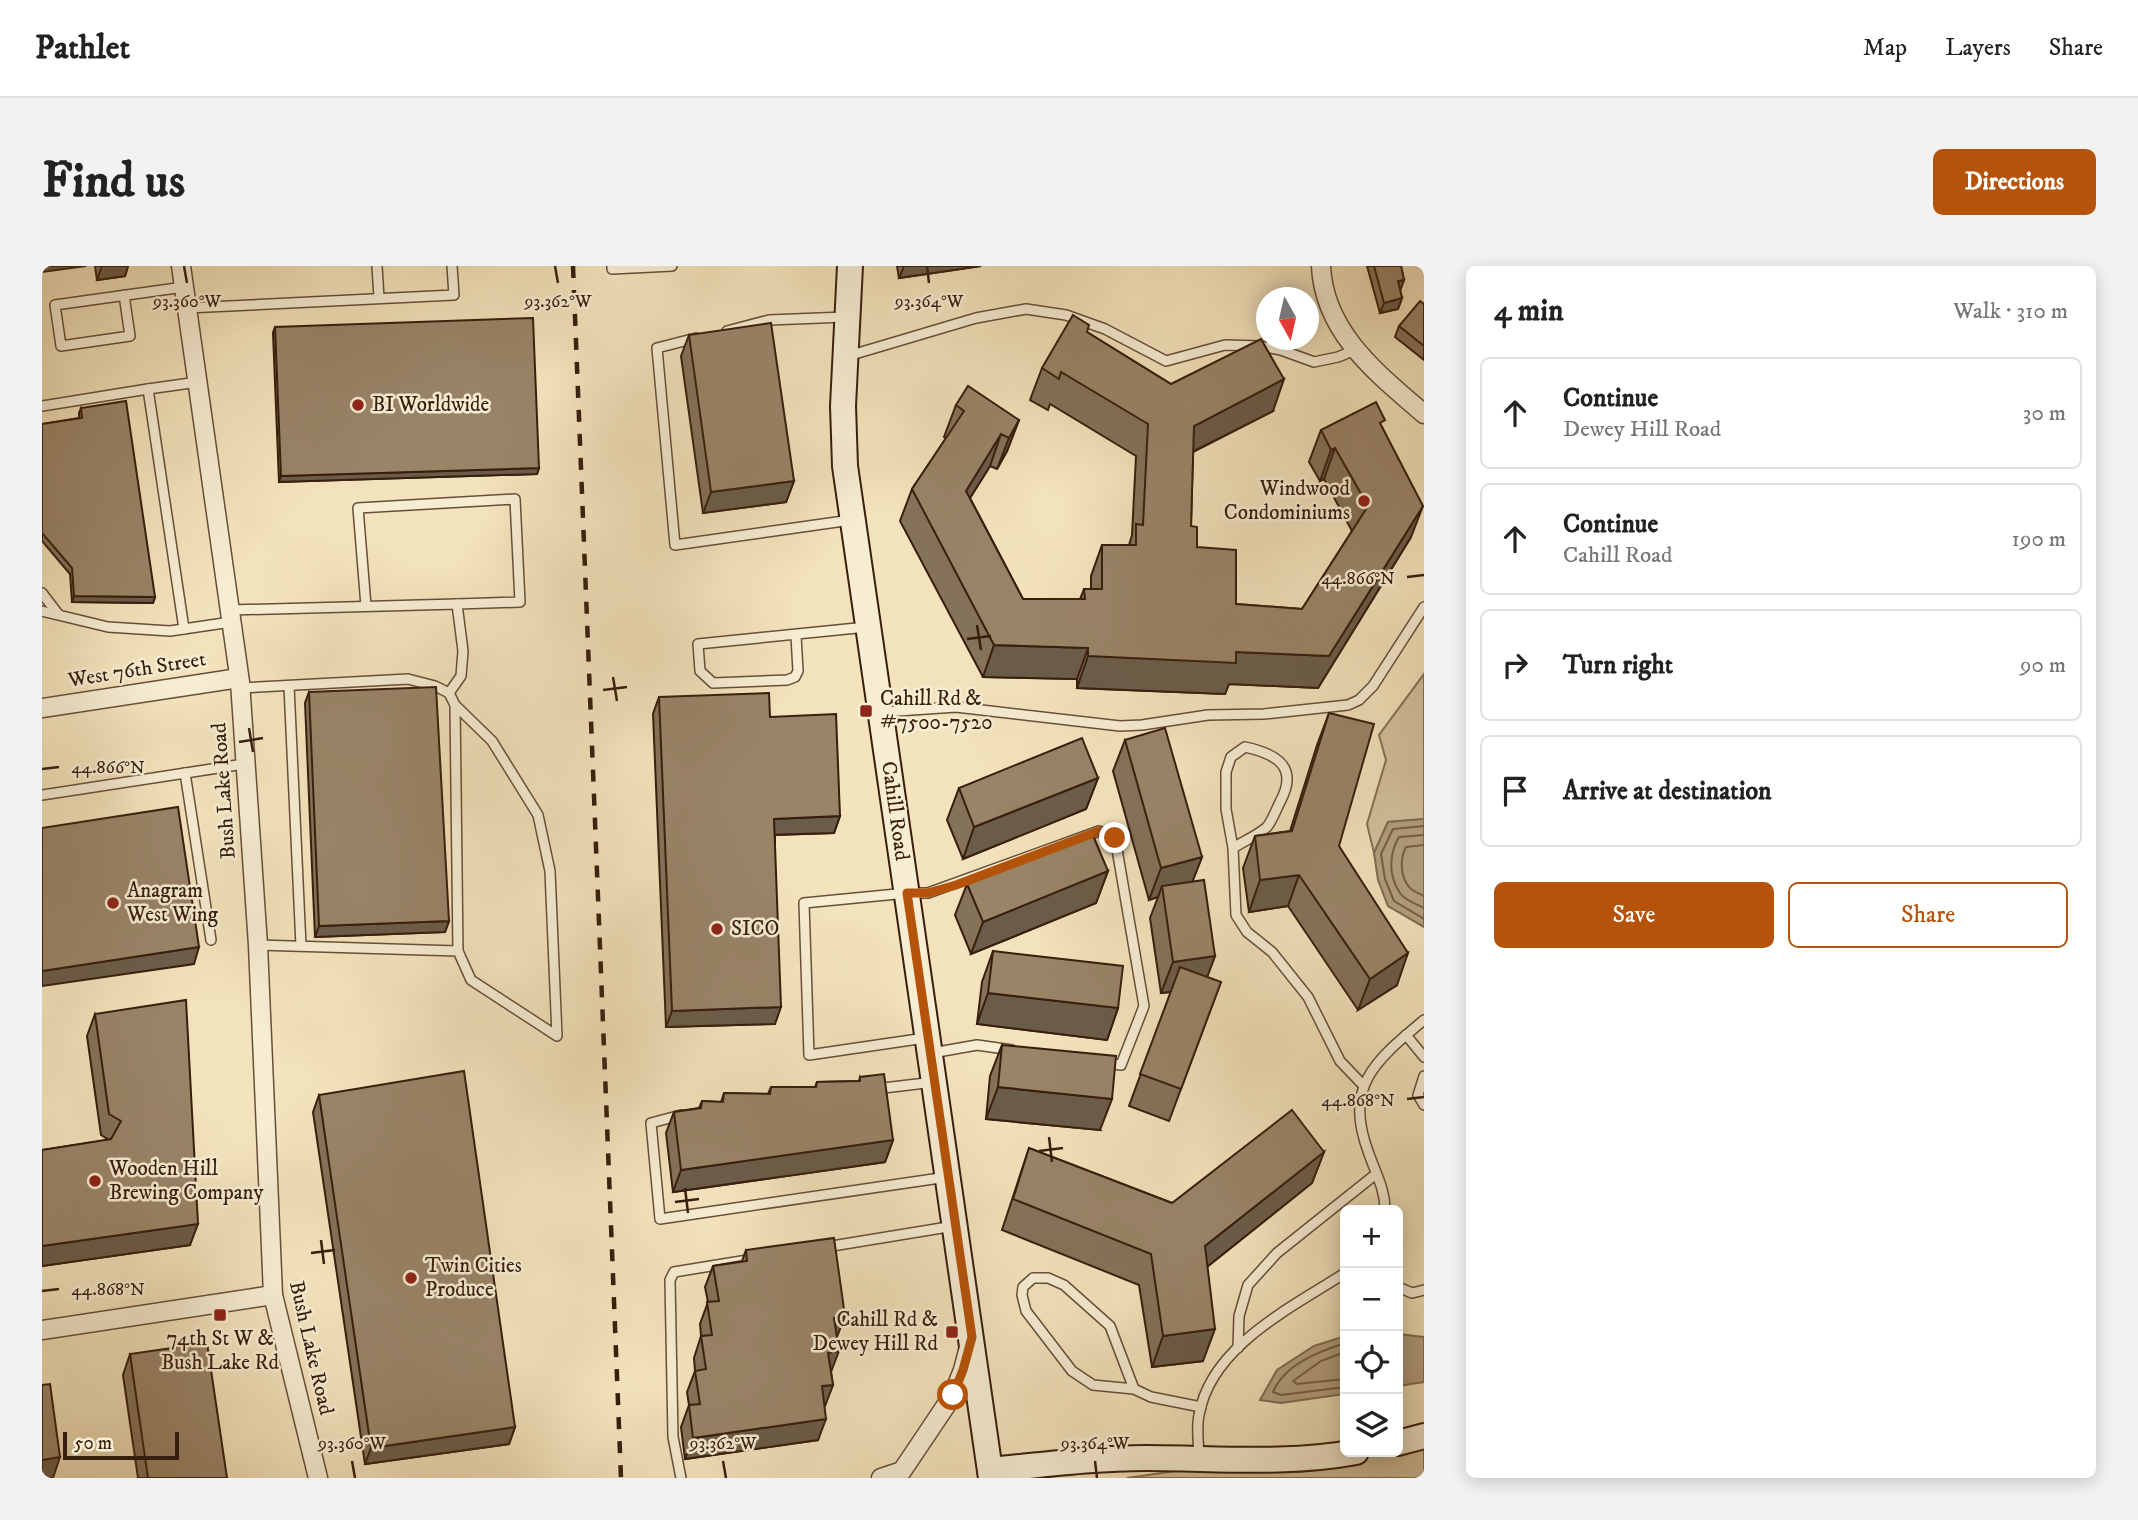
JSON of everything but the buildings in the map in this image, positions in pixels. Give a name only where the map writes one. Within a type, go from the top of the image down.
[{"type":"street","name":"Bush Lake Road","points":[[181,266],[240,683],[258,945],[273,1295],[318,1478]]},
{"type":"street","name":"Cahill Road","points":[[849,266],[843,406],[845,466],[990,1474]]},
{"type":"street","points":[[1321,266],[1328,302],[1340,330],[1354,350],[1424,414]]},
{"type":"street","name":"West 76th Street","points":[[42,708],[240,683]]},
{"type":"street","points":[[42,1330],[273,1295]]},
{"type":"street","points":[[881,1478],[907,1475],[953,1395],[972,1337]]},
{"type":"street","points":[[1403,1442],[1424,1436]]},
{"type":"street","points":[[990,1474],[1111,1459],[1294,1458],[1340,1454]]},
{"type":"lane","points":[[377,266],[379,298]]},
{"type":"lane","points":[[187,308],[454,295],[452,266]]},
{"type":"lane","points":[[612,266],[612,269],[672,266]]},
{"type":"lane","points":[[124,295],[130,336],[61,346],[55,305],[124,295],[184,287]]},
{"type":"lane","points":[[845,357],[976,318],[1026,309],[1066,315],[1105,329],[1166,361],[1225,345],[1261,346],[1314,362],[1338,357],[1354,350]]},
{"type":"lane","points":[[719,333],[769,320],[847,317]]},
{"type":"lane","points":[[706,336],[657,348],[675,545],[853,519]]},
{"type":"lane","points":[[42,406],[198,382]]},
{"type":"lane","points":[[148,389],[184,629]]},
{"type":"lane","points":[[42,611],[108,627],[170,631],[231,616],[366,607],[520,602],[515,499],[358,508],[366,607]]},
{"type":"lane","points":[[42,593],[58,614]]},
{"type":"lane","points":[[449,693],[461,676],[463,651],[457,604]]},
{"type":"lane","points":[[881,712],[956,707],[1120,726],[1208,715],[1264,714],[1348,705],[1366,694],[1424,607]]},
{"type":"lane","points":[[796,636],[798,671],[795,677],[787,680],[713,683],[700,671],[698,644],[869,627]]},
{"type":"lane","points":[[240,683],[289,686],[408,679],[435,686],[449,693],[455,705],[492,741],[538,816],[550,871],[557,1037],[471,980],[457,951],[455,705]]},
{"type":"lane","points":[[289,686],[301,946]]},
{"type":"lane","points":[[1233,848],[1268,826],[1286,791],[1286,771],[1279,759],[1264,751],[1245,747],[1231,757],[1226,772],[1226,809],[1233,848],[1237,915],[1247,932],[1272,952],[1308,997],[1340,1061],[1362,1084]]},
{"type":"lane","points":[[42,795],[244,764]]},
{"type":"lane","points":[[185,773],[211,940]]},
{"type":"lane","points":[[1017,1051],[978,1045],[929,1045],[809,1055],[804,902],[928,893],[1099,831],[1115,838],[1144,1006],[1121,1065],[1095,1062]]},
{"type":"lane","points":[[258,945],[457,951]]},
{"type":"lane","points":[[1385,1205],[1385,1195],[1359,1121],[1362,1084],[1383,1054],[1424,1020]]},
{"type":"lane","points":[[1406,1035],[1424,1057]]},
{"type":"lane","points":[[1424,1076],[1418,1096],[1424,1105]]},
{"type":"lane","points":[[865,1090],[935,1082]]},
{"type":"lane","points":[[687,1113],[651,1123],[660,1219],[948,1177]]},
{"type":"lane","points":[[1238,1348],[1239,1316],[1248,1285],[1277,1253],[1376,1174]]},
{"type":"lane","points":[[819,1248],[956,1226]]},
{"type":"lane","points":[[681,1478],[673,1426],[671,1276],[679,1271],[768,1256]]},
{"type":"lane","points":[[1199,1460],[1198,1418],[1201,1406],[1205,1392],[1227,1360],[1255,1331],[1340,1276]]},
{"type":"lane","points":[[1134,1389],[1110,1326],[1064,1285],[1048,1278],[1033,1278],[1023,1287],[1026,1311],[1072,1371],[1093,1385],[1134,1389],[1151,1397],[1201,1406]]},
{"type":"lane","points":[[1403,1289],[1412,1293],[1424,1290]]},
{"type":"shaded area","points":[[1424,674],[1424,819],[1388,822],[1374,853],[1367,824],[1386,760],[1379,735]]},
{"type":"shaded area","points":[[1424,1435],[1424,1478],[1127,1478],[1340,1448],[1340,1457],[1403,1457],[1403,1449]]},
{"type":"water","points":[[1424,819],[1424,927],[1388,906],[1378,880],[1374,853],[1388,822]]},
{"type":"water","points":[[1403,1335],[1424,1337],[1424,1382],[1403,1385]]},
{"type":"water","points":[[1340,1338],[1340,1395],[1281,1403],[1260,1400],[1277,1370],[1314,1346]]},
{"type":"railway","points":[[573,266],[621,1478]]},
{"type":"place","name":"BI Worldwide","points":[[358,405]]},
{"type":"place","name":"Windwood Condominiums","points":[[1364,501]]},
{"type":"place","name":"Cahill Rd & #7500-7520","points":[[866,711]]},
{"type":"place","name":"Anagram West Wing","points":[[113,903]]},
{"type":"place","name":"SICO","points":[[717,929]]},
{"type":"place","name":"Wooden Hill Brewing Company","points":[[95,1181]]},
{"type":"place","name":"Twin Cities Produce","points":[[411,1278]]},
{"type":"place","name":"74th St W & Bush Lake Rd","points":[[220,1315]]},
{"type":"place","name":"Cahill Rd & Dewey Hill Rd","points":[[952,1332]]},
{"type":"route","points":[[953,1395],[972,1337],[907,893],[928,893],[956,885],[1099,831],[1115,838]]}]
